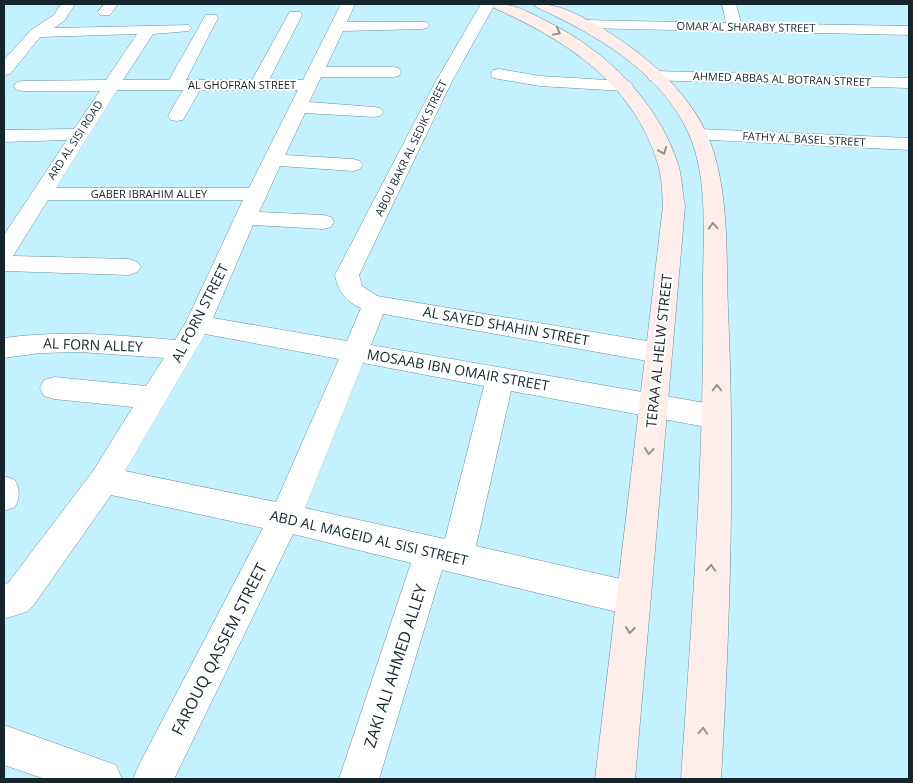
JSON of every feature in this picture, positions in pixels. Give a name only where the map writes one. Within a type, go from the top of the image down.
[{"type":"street","points":[[4,70],[36,33],[59,18],[68,4]]},
{"type":"street","name":"AL FORN STREET","points":[[9,601],[21,594],[104,480],[198,324],[245,218],[348,4]]},
{"type":"street","name":"ABOU BAKR AL SEDIK STREET","points":[[365,299],[348,286],[347,275],[444,80],[488,4]]},
{"type":"street","name":"TERAA AL HELW STREET","points":[[497,4],[531,18],[567,38],[600,61],[624,86],[651,123],[667,162],[674,206],[615,779]]},
{"type":"street","points":[[539,4],[583,24],[617,45],[655,76],[679,103],[699,134],[712,189],[717,320],[718,417],[701,779]]},
{"type":"street","points":[[729,4],[734,27]]},
{"type":"street","points":[[258,85],[295,15]]},
{"type":"street","points":[[175,85],[211,18]]},
{"type":"street","name":"OMAR AL SHARABY STREET","points":[[583,24],[909,31]]},
{"type":"street","points":[[338,26],[422,25]]},
{"type":"street","points":[[36,33],[184,28]]},
{"type":"street","name":"ARD AL SISI ROAD","points":[[4,252],[148,30]]},
{"type":"street","name":"AL GHOFRAN STREET","points":[[23,86],[258,85],[313,78],[393,72]]},
{"type":"street","points":[[499,74],[540,81],[624,86]]},
{"type":"street","name":"AHMED ABBAS AL BOTRAN STREET","points":[[655,76],[909,83]]},
{"type":"street","points":[[177,116],[194,85]]},
{"type":"street","points":[[299,107],[374,112]]},
{"type":"street","points":[[4,136],[79,134]]},
{"type":"street","name":"FATHY AL BASEL STREET","points":[[699,134],[909,144]]},
{"type":"street","points":[[274,160],[353,165]]},
{"type":"street","name":"GABER IBRAHIM ALLEY","points":[[41,194],[257,194]]},
{"type":"street","points":[[245,218],[323,222]]},
{"type":"street","points":[[4,263],[129,267]]},
{"type":"street","name":"FAROUQ QASSEM STREET","points":[[153,779],[285,518],[355,352],[365,299]]},
{"type":"street","name":"AL SAYED SHAHIN STREET","points":[[365,299],[659,353]]},
{"type":"street","name":"MOSAAB IBN OMAIR STREET","points":[[198,324],[718,417]]},
{"type":"street","name":"AL FORN ALLEY","points":[[4,348],[40,342],[81,342],[183,350]]},
{"type":"street","name":"ZAKI ALI AHMED ALLEY","points":[[359,779],[444,556],[500,378]]},
{"type":"street","points":[[54,388],[154,398]]},
{"type":"street","name":"ABD AL MAGEID AL SISI STREET","points":[[104,480],[285,518],[634,599]]},
{"type":"street","points":[[4,490],[4,497]]},
{"type":"street","points":[[4,745],[102,779]]}]
